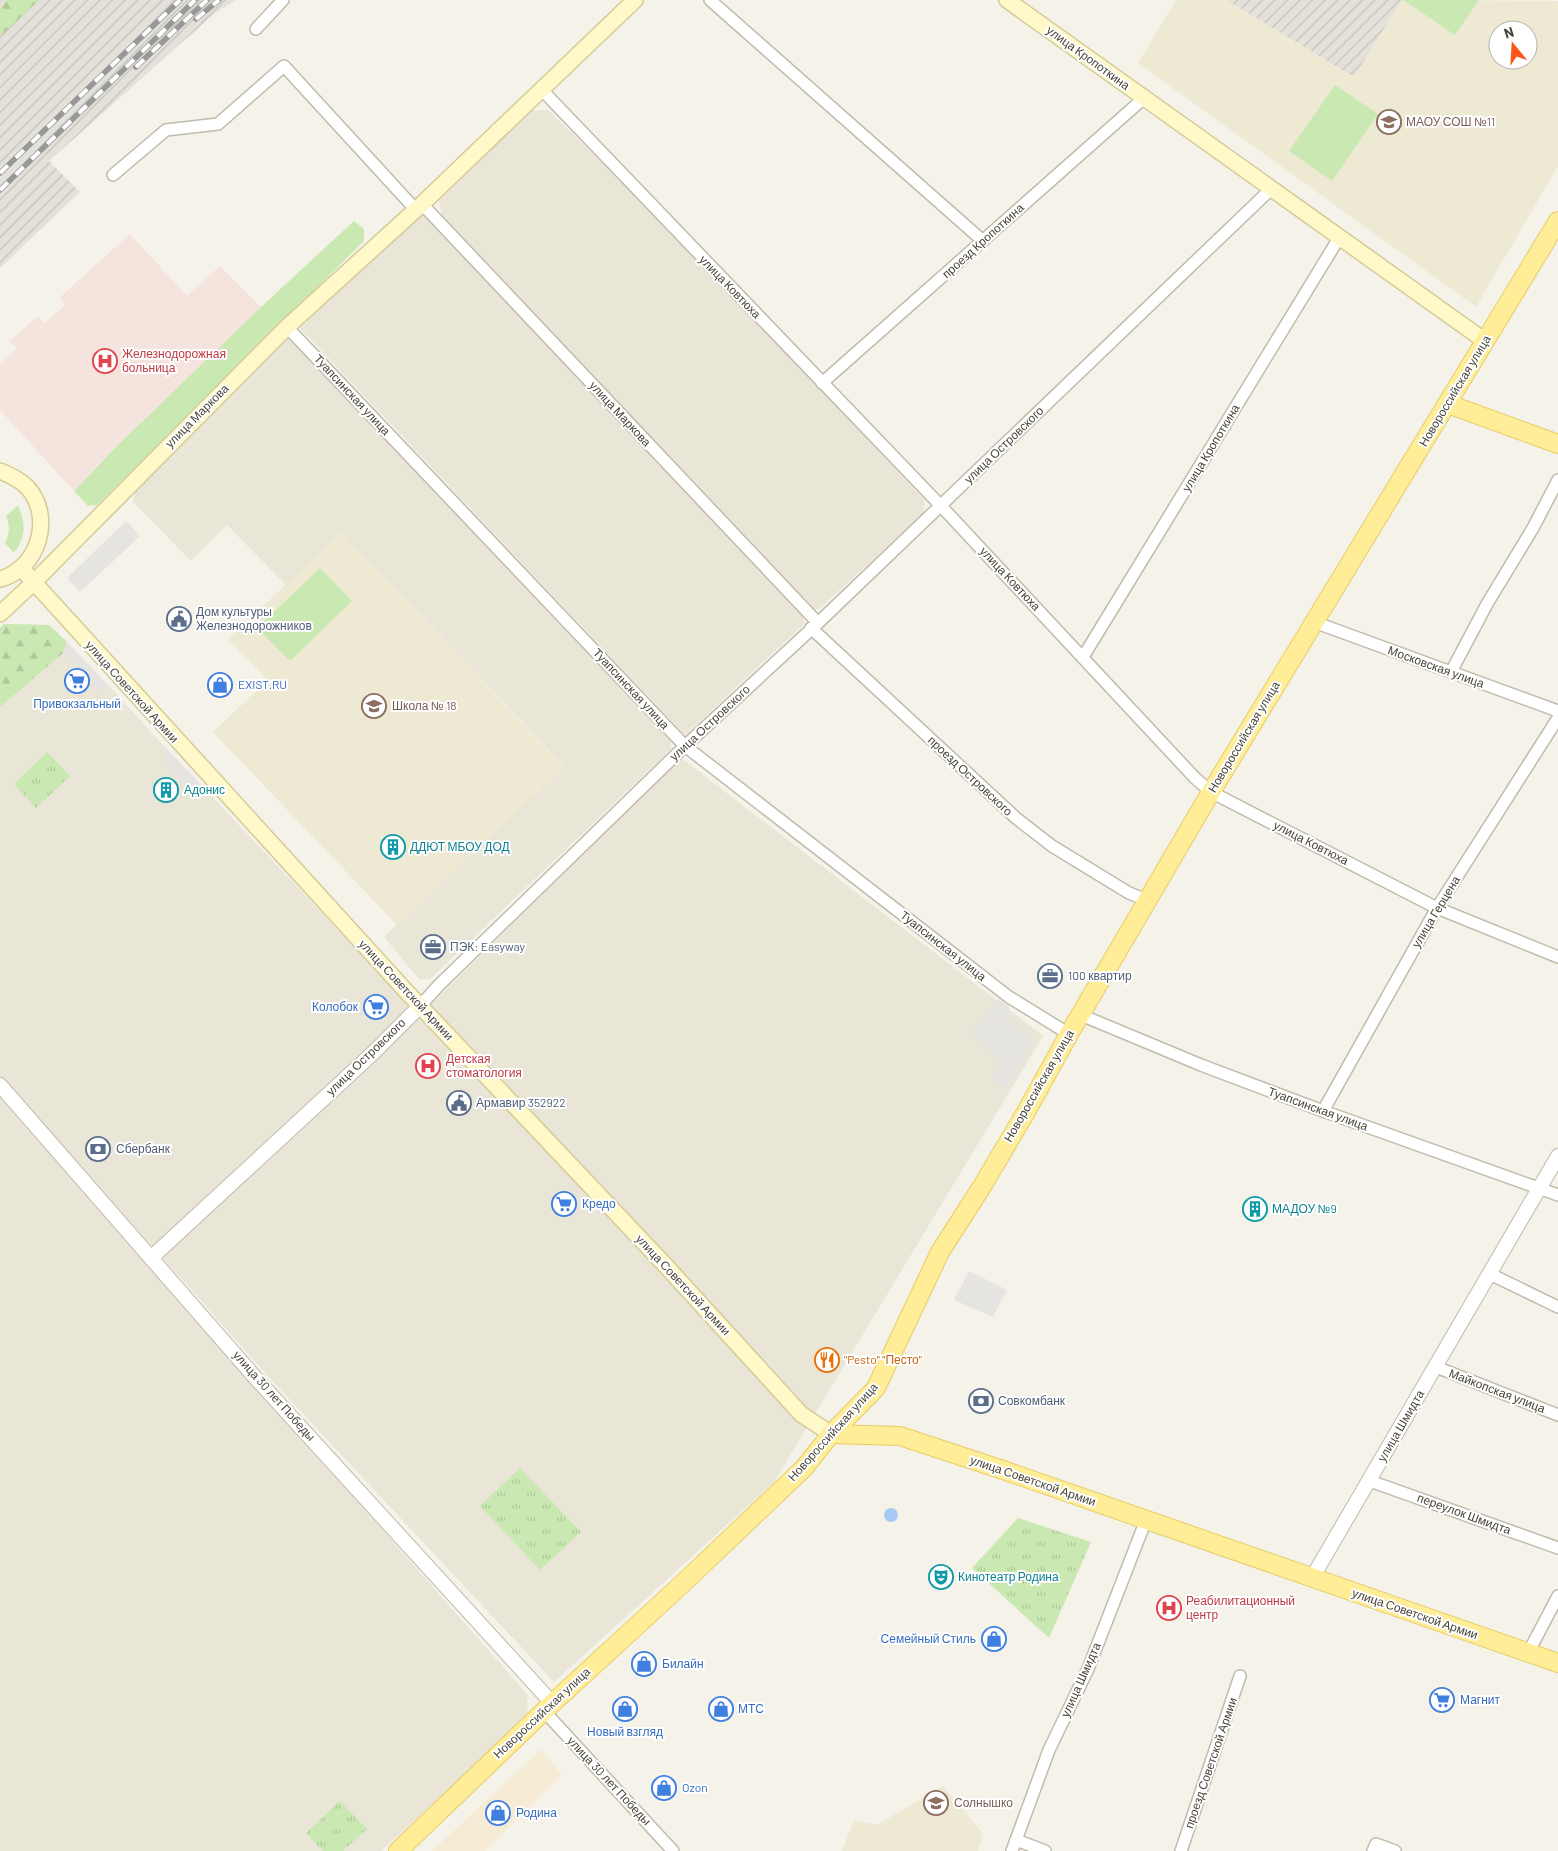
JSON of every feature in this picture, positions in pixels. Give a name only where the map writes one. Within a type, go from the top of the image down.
[{"type":"main road","name":"улица Маркова","points":[[0,614],[287,327],[419,207],[635,0]]},
{"type":"main road","name":"улица Кропоткина","points":[[1007,0],[1485,341]]},
{"type":"main road","name":"Новороссийская улица","points":[[398,1851],[548,1707],[804,1468],[831,1434],[876,1388],[940,1252],[1026,1112],[1068,1034],[1211,792],[1558,221]]},
{"type":"main road","points":[[1448,404],[1558,444]]},
{"type":"main road","points":[[0,471],[13,476],[27,487],[35,500],[40,514],[41,529],[38,544],[31,557],[21,568],[0,579]]},
{"type":"main road","name":"улица Советской Армии","points":[[21,568],[420,1006],[666,1266],[801,1414],[831,1434],[900,1436],[1558,1663]]},
{"type":"street","points":[[256,29],[283,0]]},
{"type":"street","points":[[710,0],[983,242]]},
{"type":"street","points":[[113,175],[166,130],[218,124],[284,66],[419,207]]},
{"type":"street","name":"улица Ковтюха","points":[[542,90],[941,506],[1195,778],[1211,792],[1437,908],[1557,954]]},
{"type":"street","name":"проезд Кропоткина","points":[[822,383],[1144,98]]},
{"type":"street","name":"улица Островского","points":[[151,1258],[373,1053],[685,746],[941,506],[1271,189]]},
{"type":"street","name":"улица Маркова","points":[[419,207],[814,626]]},
{"type":"street","name":"улица Кропоткина","points":[[1083,657],[1339,238]]},
{"type":"street","name":"Туапсинская улица","points":[[287,327],[685,746],[1009,997],[1068,1034]]},
{"type":"street","points":[[1451,672],[1487,604],[1533,528],[1558,480]]},
{"type":"street","name":"Московская улица","points":[[1314,622],[1558,711]]},
{"type":"street","name":"проезд Островского","points":[[814,626],[1016,818],[1052,846],[1130,893],[1147,900]]},
{"type":"street","name":"улица Герцена","points":[[1323,1111],[1437,908],[1558,718]]},
{"type":"street","name":"Туапсинская улица","points":[[1081,1014],[1201,1065],[1558,1195]]},
{"type":"street","name":"улица 30 лет Победы","points":[[0,1085],[253,1375],[674,1851]]},
{"type":"street","name":"улица Шмидта","points":[[1312,1578],[1558,1156]]},
{"type":"street","points":[[1490,1274],[1558,1307]]},
{"type":"street","name":"Майкопская улица","points":[[1436,1367],[1558,1415]]},
{"type":"street","name":"переулок Шмидта","points":[[1370,1481],[1558,1548]]},
{"type":"street","name":"улица Шмидта","points":[[1045,1851],[1014,1846],[1049,1750],[1088,1669],[1146,1520]]},
{"type":"street","points":[[1528,1653],[1558,1596]]},
{"type":"street","name":"проезд Советской Армии","points":[[1181,1851],[1240,1676]]},
{"type":"street","points":[[1374,1847],[1395,1851]]},
{"type":"shaded area","points":[[0,0],[236,0],[215,13],[49,161],[80,192],[0,268]]},
{"type":"shaded area","name":"МАОУ СОШ №11","points":[[1176,0],[1226,0],[1354,77],[1402,0],[1558,1],[1558,166],[1476,307],[1138,63]]},
{"type":"shaded area","points":[[1226,0],[1402,0],[1354,77]]},
{"type":"shaded area","points":[[548,110],[679,237],[924,500],[924,513],[819,609],[812,609],[443,220],[439,201],[530,111]]},
{"type":"shaded area","points":[[423,213],[802,614],[804,624],[685,735],[300,328]]},
{"type":"shaded area","name":"Железнодорожная больница","points":[[130,234],[187,296],[220,266],[261,307],[119,444],[74,491],[0,410],[0,364],[17,349],[10,341],[38,316],[45,323],[65,305],[59,298]]},
{"type":"shaded area","points":[[289,337],[671,740],[671,749],[430,979],[420,980],[384,937],[564,766],[341,532],[286,585],[227,525],[191,561],[133,502],[135,488]]},
{"type":"shaded area","points":[[126,521],[140,536],[80,592],[67,578]]},
{"type":"shaded area","name":"Школа № 18","points":[[341,532],[564,767],[397,925],[213,732],[268,680],[228,639]]},
{"type":"shaded area","points":[[4,624],[49,625],[67,642],[63,653],[97,690],[109,686],[164,746],[164,764],[187,788],[204,788],[419,1016],[681,758],[1043,1036],[774,1482],[554,1682],[277,1386],[0,1076],[0,628]]},
{"type":"shaded area","points":[[67,642],[109,686],[97,691],[63,653]]},
{"type":"shaded area","points":[[164,746],[204,788],[187,788],[164,764]]},
{"type":"shaded area","points":[[999,999],[1010,1008],[1004,1018],[1034,1040],[1004,1090],[992,1080],[998,1065],[995,1056],[972,1033]]},
{"type":"shaded area","points":[[0,1095],[527,1694],[528,1716],[381,1851],[0,1851]]},
{"type":"shaded area","points":[[969,1271],[1007,1290],[993,1317],[954,1300]]},
{"type":"shaded area","name":"Родина","points":[[541,1749],[562,1775],[485,1851],[432,1851]]},
{"type":"shaded area","name":"Солнышко","points":[[943,1786],[983,1834],[978,1851],[842,1851],[854,1820],[877,1825]]},
{"type":"green space","points":[[7,0],[39,0],[0,36],[0,9]]},
{"type":"green space","points":[[1403,0],[1479,0],[1455,35]]},
{"type":"green space","points":[[1335,85],[1378,114],[1332,181],[1289,151]]},
{"type":"green space","points":[[354,221],[364,229],[364,241],[97,505],[88,506],[74,491],[119,444],[261,307]]},
{"type":"green space","points":[[18,505],[24,530],[21,541],[14,553],[5,543],[9,530],[6,516]]},
{"type":"green space","points":[[320,568],[352,601],[290,661],[257,628]]},
{"type":"green space","points":[[4,624],[49,625],[67,642],[63,653],[0,707],[0,628]]},
{"type":"green space","points":[[47,752],[70,776],[36,808],[14,784]]},
{"type":"green space","points":[[520,1468],[581,1532],[540,1570],[480,1506]]},
{"type":"green space","points":[[1018,1518],[1091,1542],[1049,1638],[972,1568]]},
{"type":"green space","points":[[340,1801],[367,1829],[343,1851],[323,1851],[306,1833]]},
{"type":"water","points":[[888,1508],[894,1508],[898,1515],[894,1522],[888,1522],[884,1518],[884,1512]]},
{"type":"railway","points":[[0,173],[180,0]]},
{"type":"railway","points":[[0,190],[195,0]]},
{"type":"railway","points":[[136,67],[207,0]]},
{"type":"railway","points":[[196,19],[219,0]]},
{"type":"place","name":"МАОУ СОШ №11","points":[[1389,122]]},
{"type":"place","name":"Железнодорожная больница","points":[[105,361]]},
{"type":"place","name":"Дом культуры Железнодорожников","points":[[179,619]]},
{"type":"place","name":"Привокзальный","points":[[77,681]]},
{"type":"place","name":"EXIST.RU","points":[[220,685]]},
{"type":"place","name":"Школа № 18","points":[[374,706]]},
{"type":"place","name":"Адонис","points":[[166,790]]},
{"type":"place","name":"ДДЮТ МБОУ ДОД","points":[[393,847]]},
{"type":"place","name":"ПЭК: Easyway","points":[[433,947]]},
{"type":"place","name":"100 квартир","points":[[1050,976]]},
{"type":"place","name":"Колобок","points":[[376,1007]]},
{"type":"place","name":"Детская стоматология","points":[[428,1066]]},
{"type":"place","name":"Армавир 352922","points":[[459,1103]]},
{"type":"place","name":"Сбербанк","points":[[98,1149]]},
{"type":"place","name":"Кредо","points":[[564,1204]]},
{"type":"place","name":"МАДОУ №9","points":[[1255,1209]]},
{"type":"place","name":"\"Pesto\" \"Песто\"","points":[[827,1360]]},
{"type":"place","name":"Совкомбанк","points":[[981,1401]]},
{"type":"place","name":"Кинотеатр Родина","points":[[941,1577]]},
{"type":"place","name":"Реабилитационный центр","points":[[1169,1608]]},
{"type":"place","name":"Семейный Стиль","points":[[994,1639]]},
{"type":"place","name":"Билайн","points":[[644,1664]]},
{"type":"place","name":"Магнит","points":[[1442,1700]]},
{"type":"place","name":"Новый взгляд","points":[[625,1709]]},
{"type":"place","name":"МТС","points":[[721,1709]]},
{"type":"place","name":"Ozon","points":[[664,1788]]},
{"type":"place","name":"Солнышко","points":[[936,1803]]},
{"type":"place","name":"Родина","points":[[498,1813]]}]
